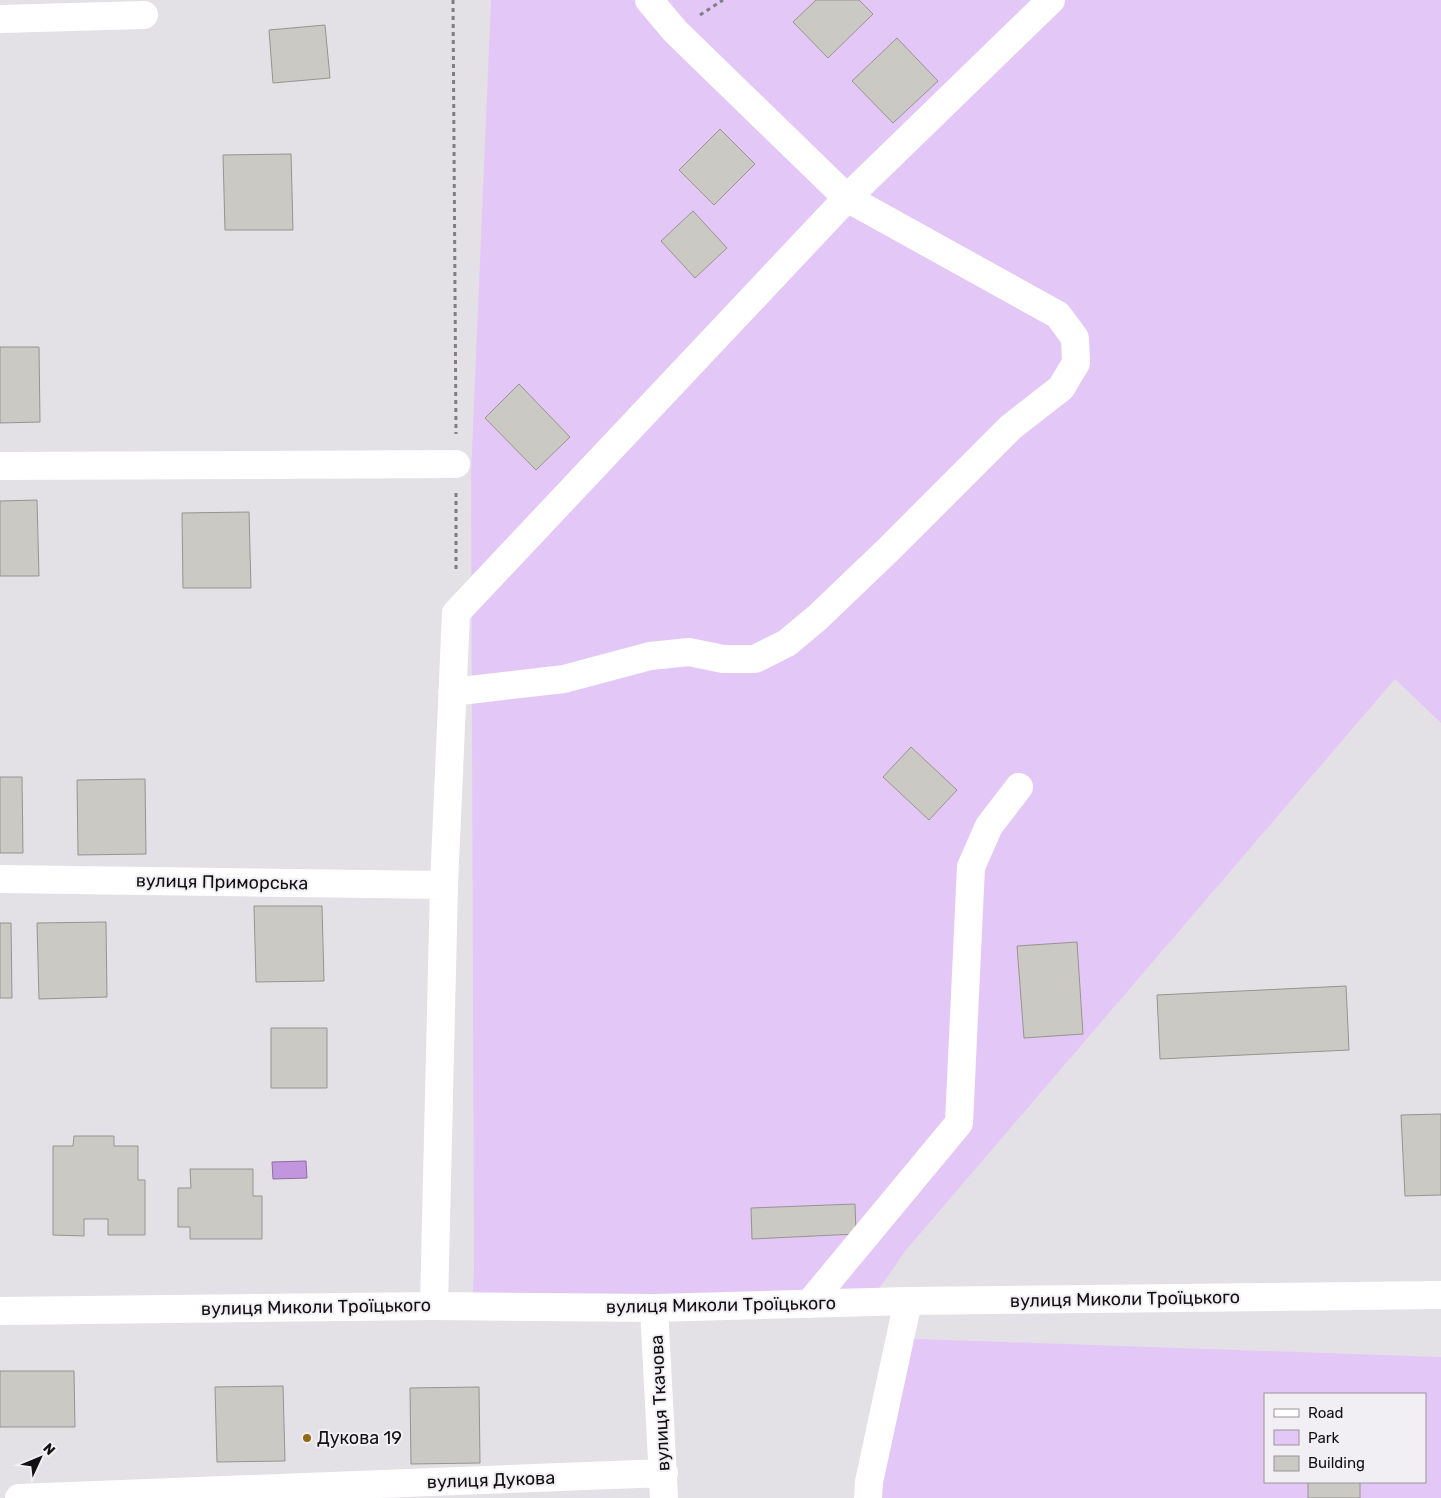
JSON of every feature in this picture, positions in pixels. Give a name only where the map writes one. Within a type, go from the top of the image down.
[{"type":"street","points":[[452,692],[564,679],[650,656],[689,652],[723,659],[755,659],[787,644],[881,557],[1011,427],[1060,388],[1076,363],[1075,338],[1058,315],[847,198],[676,31],[649,0]]},
{"type":"street","points":[[434,1306],[444,885],[456,613],[847,198],[1051,0]]},
{"type":"street","points":[[0,19],[144,15]]},
{"type":"street","points":[[0,466],[456,464]]},
{"type":"street","points":[[809,1304],[959,1123],[971,867],[989,826],[1019,787]]},
{"type":"street","name":"вулиця Приморська","points":[[0,879],[444,885]]},
{"type":"street","name":"вулиця Миколи Троїцького","points":[[0,1311],[434,1306],[654,1308],[908,1301],[1441,1296]]},
{"type":"street","points":[[868,1498],[869,1482],[908,1301]]},
{"type":"street","name":"вулиця Ткачова","points":[[654,1308],[664,1486]]},
{"type":"street","name":"вулиця Дукова","points":[[19,1498],[664,1486]]},
{"type":"path","points":[[453,0],[456,613]]},
{"type":"green space","points":[[491,0],[1441,0],[1441,723],[1395,679],[906,1250],[876,1293],[472,1308],[474,1270],[471,474]]},
{"type":"green space","points":[[891,1338],[1441,1357],[1441,1498],[875,1498]]},
{"type":"shaded area","points":[[306,1161],[307,1178],[273,1179],[272,1162]]},
{"type":"building","points":[[816,0],[859,0],[873,14],[828,58],[793,22]]},
{"type":"building","points":[[325,25],[330,78],[273,83],[269,30]]},
{"type":"building","points":[[897,38],[938,81],[893,123],[852,81]]},
{"type":"building","points":[[720,129],[755,164],[714,205],[679,170]]},
{"type":"building","points":[[291,154],[293,230],[225,230],[223,155]]},
{"type":"building","points":[[693,211],[727,248],[695,278],[661,241]]},
{"type":"building","points":[[0,347],[39,347],[40,422],[0,423]]},
{"type":"building","points":[[519,384],[570,437],[536,470],[485,418]]},
{"type":"building","points":[[37,500],[39,576],[0,576],[0,501]]},
{"type":"building","points":[[249,512],[251,588],[183,588],[182,513]]},
{"type":"building","points":[[911,747],[957,790],[929,820],[883,777]]},
{"type":"building","points":[[0,777],[22,777],[23,853],[0,853]]},
{"type":"building","points":[[145,779],[146,854],[78,855],[77,780]]},
{"type":"building","points":[[254,906],[322,906],[324,981],[256,982]]},
{"type":"building","points":[[106,922],[107,997],[39,999],[37,923]]},
{"type":"building","points":[[0,923],[11,923],[12,998],[0,998]]},
{"type":"building","points":[[1077,942],[1083,1034],[1024,1038],[1017,946]]},
{"type":"building","points":[[1346,986],[1349,1050],[1160,1059],[1157,995]]},
{"type":"building","points":[[271,1028],[327,1028],[327,1088],[271,1088]]},
{"type":"building","points":[[1441,1114],[1441,1195],[1405,1196],[1401,1115]]},
{"type":"building","points":[[74,1136],[114,1136],[114,1146],[138,1146],[138,1180],[145,1180],[145,1235],[108,1235],[108,1219],[84,1219],[84,1236],[53,1235],[53,1146],[73,1146]]},
{"type":"building","points":[[190,1169],[253,1169],[253,1196],[262,1196],[262,1239],[190,1239],[190,1227],[178,1227],[178,1188],[191,1188]]},
{"type":"building","points":[[855,1204],[856,1234],[752,1239],[751,1208]]},
{"type":"building","points":[[0,1371],[74,1371],[75,1427],[0,1427]]},
{"type":"building","points":[[283,1386],[285,1461],[217,1462],[215,1387]]},
{"type":"building","points":[[479,1387],[480,1463],[411,1464],[410,1388]]},
{"type":"building","points":[[1308,1483],[1360,1483],[1360,1498],[1308,1498]]},
{"type":"place","name":"Дукова 19","points":[[307,1438]]}]
